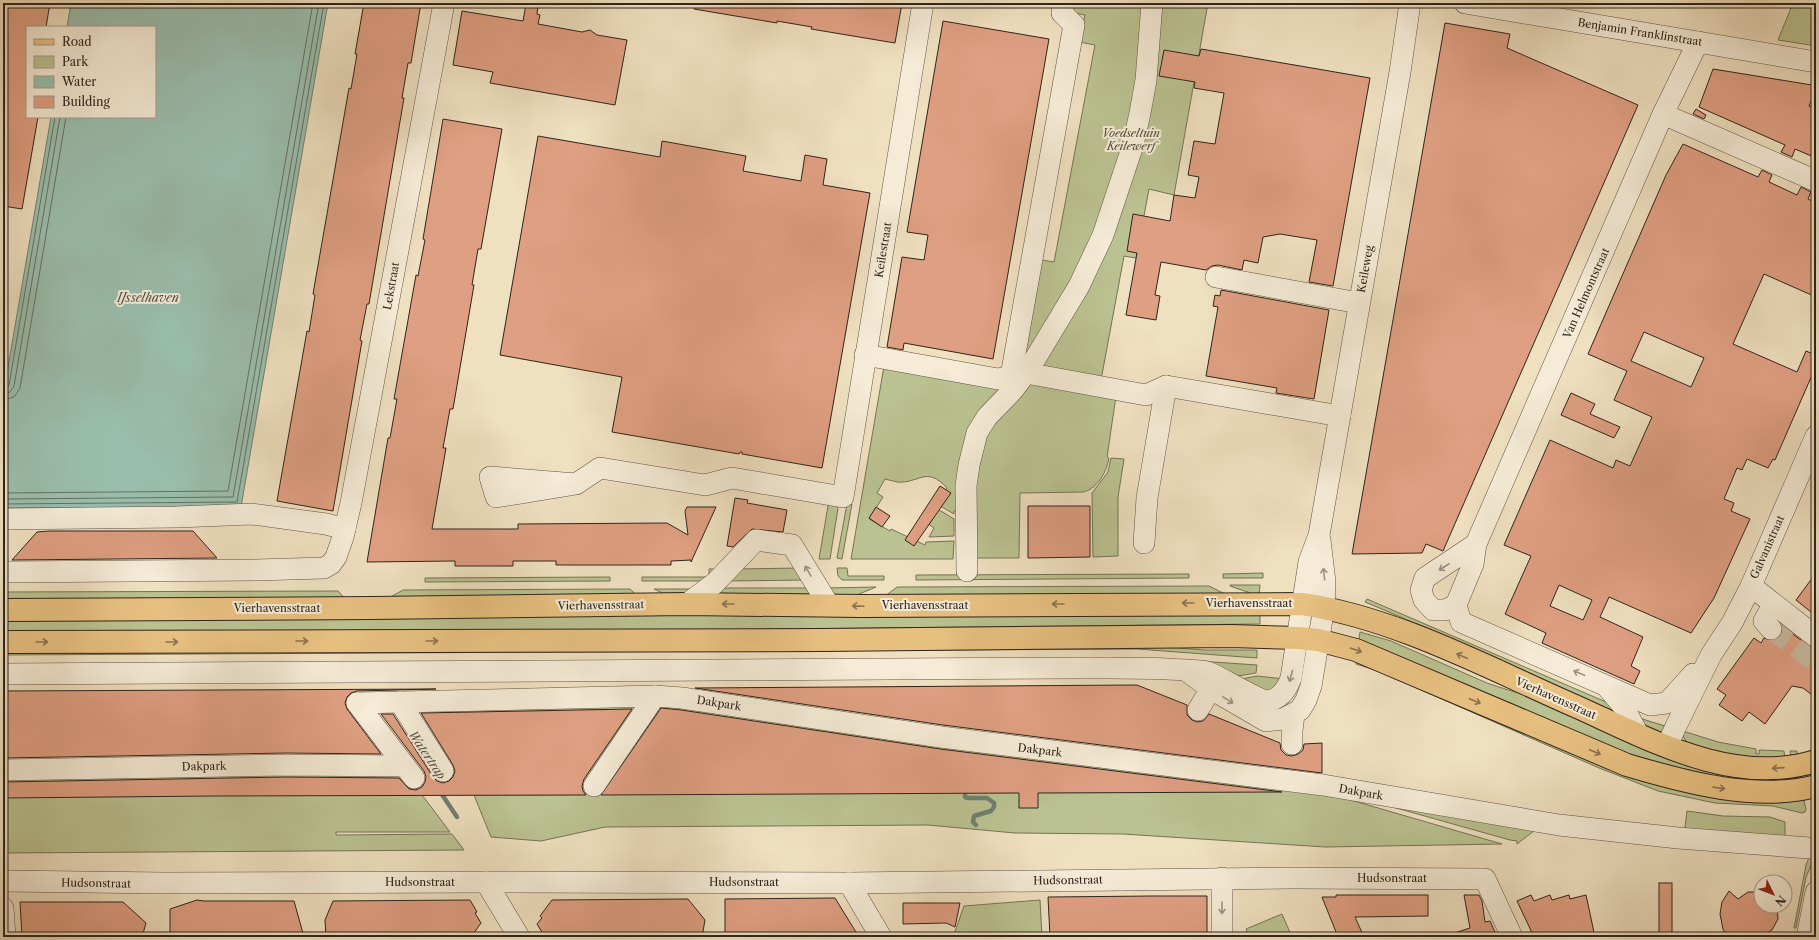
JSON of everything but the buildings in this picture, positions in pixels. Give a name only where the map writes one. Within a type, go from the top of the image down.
[{"type":"main road","name":"Vierhavensstraat","points":[[3,610],[373,608],[687,604],[828,604],[869,606],[1302,604],[1324,607],[1371,619],[1441,647],[1696,758],[1751,767],[1775,768],[1802,765],[1816,761]]},
{"type":"main road","points":[[3,642],[815,640],[1231,636],[1308,639],[1356,650],[1628,765],[1672,779],[1738,790],[1788,790],[1816,786]]},
{"type":"street","name":"Lekstraat","points":[[3,572],[324,568],[328,566],[336,557],[345,529],[444,3]]},
{"type":"street","name":"Keilestraat","points":[[576,484],[600,468],[705,485],[732,478],[842,497],[923,3]]},
{"type":"street","points":[[967,571],[966,486],[973,446],[977,433],[987,417],[1014,390],[1019,374],[1074,25],[1062,14],[1063,3]]},
{"type":"street","points":[[1019,374],[1078,286],[1103,236],[1134,145],[1147,69],[1152,3]]},
{"type":"street","name":"Keileweg","points":[[1308,639],[1302,604],[1309,562],[1319,535],[1400,72],[1410,3]]},
{"type":"street","name":"Benjamin Franklinstraat","points":[[1464,3],[1816,62]]},
{"type":"street","name":"Van Helmontstraat","points":[[1456,605],[1473,564],[1476,544],[1663,114],[1698,42]]},
{"type":"street","points":[[1663,114],[1816,181]]},
{"type":"street","points":[[1216,277],[1359,303]]},
{"type":"street","points":[[865,355],[998,379],[1019,374],[1146,395],[1166,386],[1340,416]]},
{"type":"street","points":[[1144,543],[1148,498],[1166,386]]},
{"type":"street","name":"Galvanistraat","points":[[1667,746],[1711,655],[1732,623],[1751,586],[1816,436]]},
{"type":"street","points":[[3,519],[177,517],[252,514],[326,524],[345,529]]},
{"type":"street","name":"Keileweg","points":[[1308,639],[1324,607],[1325,582],[1319,535]]},
{"type":"street","points":[[687,604],[715,582],[756,540],[792,545],[828,604]]},
{"type":"street","points":[[1476,544],[1425,578],[1421,590],[1424,600],[1433,610],[1445,610],[1456,605],[1461,622],[1604,684],[1623,706],[1638,734]]},
{"type":"street","points":[[1751,586],[1773,605],[1816,637]]},
{"type":"street","points":[[1771,629],[1764,621],[1773,605]]},
{"type":"street","points":[[3,674],[169,682],[442,670],[866,678],[1082,668],[1185,670],[1260,700],[1268,700],[1275,698],[1285,690],[1308,639]]},
{"type":"street","points":[[1215,683],[1266,720],[1283,719],[1294,714],[1304,706],[1315,667],[1308,639]]},
{"type":"street","name":"Galvanistraat","points":[[1604,684],[1650,705],[1668,703],[1711,655]]},
{"type":"street","points":[[1198,710],[1215,683]]},
{"type":"street","points":[[594,786],[655,696]]},
{"type":"street","name":"Dakpark","points":[[3,770],[287,765],[409,772],[357,703],[655,696],[682,698],[941,737],[1322,785],[1677,846],[1809,848]]},
{"type":"street","points":[[400,702],[443,771]]},
{"type":"street","points":[[1292,744],[1294,714]]},
{"type":"street","points":[[1222,878],[1222,937]]},
{"type":"street","name":"Hudsonstraat","points":[[3,881],[165,883],[849,883],[1222,878],[1485,879],[1512,937]]},
{"type":"street","points":[[486,882],[517,936]]},
{"type":"street","points":[[849,883],[881,937]]},
{"type":"street","points":[[1806,937],[1816,892]]},
{"type":"street","points":[[3,908],[5,937]]},
{"type":"green space","name":"Voedseltuin Keilewerf","points":[[1067,3],[1208,3],[1174,195],[1149,189],[1136,258],[1124,256],[1101,380],[1023,366],[1042,260],[1054,262],[1095,45],[1079,42],[1085,15],[1066,11]]},
{"type":"green space","points":[[1793,3],[1816,3],[1816,46],[1778,40]]},
{"type":"green space","points":[[884,366],[1009,389],[989,409],[962,510],[954,511],[954,514],[937,504],[947,488],[940,481],[928,477],[922,477],[905,482],[885,479],[877,493],[883,497],[869,519],[890,531],[891,529],[925,545],[926,542],[954,541],[953,559],[851,559]]},
{"type":"green space","points":[[1028,377],[1116,396],[1107,457],[1109,458],[1108,463],[1098,483],[1094,487],[1084,492],[1020,493],[1019,558],[974,558],[975,449]]},
{"type":"green space","points":[[1111,458],[1124,459],[1118,497],[1118,556],[1093,557],[1092,493],[1108,472]]},
{"type":"green space","points":[[829,500],[839,502],[830,559],[819,559]]},
{"type":"green space","points":[[847,504],[852,504],[842,559],[837,558]]},
{"type":"green space","points":[[936,508],[954,519],[954,536],[929,537],[934,528],[927,523]]},
{"type":"green space","points":[[800,568],[806,580],[728,581],[737,569]]},
{"type":"green space","points":[[837,568],[847,568],[848,576],[884,576],[884,580],[842,580],[838,576]]},
{"type":"green space","points":[[709,569],[722,569],[710,581],[642,581],[642,577],[709,577]]},
{"type":"green space","points":[[1263,573],[1263,578],[1223,578],[1223,574]]},
{"type":"green space","points":[[1189,574],[1189,578],[916,580],[916,575]]},
{"type":"green space","points":[[610,577],[610,581],[425,582],[425,578]]},
{"type":"green space","points":[[1260,585],[1259,596],[1230,586]]},
{"type":"green space","points":[[1209,586],[1227,595],[884,597],[897,587]]},
{"type":"green space","points":[[876,587],[852,597],[834,595],[826,588]]},
{"type":"green space","points":[[718,588],[811,588],[817,597],[710,599]]},
{"type":"green space","points":[[630,589],[640,598],[385,600],[403,590]]},
{"type":"green space","points":[[654,589],[699,589],[673,598]]},
{"type":"green space","points":[[338,591],[347,601],[3,603],[3,592]]},
{"type":"green space","points":[[1367,599],[1613,705],[1622,719],[1558,688],[1365,602]]},
{"type":"green space","points":[[1260,610],[1260,624],[3,637],[3,617]]},
{"type":"green space","points":[[1360,632],[1391,641],[1487,683],[1545,702],[1593,723],[1801,774],[1802,782],[1783,784],[1666,771],[1358,644]]},
{"type":"green space","points":[[1136,645],[1205,650],[1257,650],[1257,658],[1137,649],[3,655],[3,651]]},
{"type":"green space","points":[[1357,659],[1596,761],[1803,797],[1806,809],[1805,812],[1802,813],[1773,806],[1715,803],[1658,791],[1599,768],[1378,671],[1356,664]]},
{"type":"green space","points":[[1198,661],[1257,665],[1256,673],[1232,677]]},
{"type":"green space","points":[[1257,676],[1284,679],[1270,692],[1236,680]]},
{"type":"green space","points":[[656,703],[1330,794],[1502,844],[1325,847],[1123,834],[1015,833],[928,825],[605,827],[541,841],[491,837],[437,704]]},
{"type":"green space","points":[[1636,717],[1665,726],[1667,728],[1658,736]]},
{"type":"green space","points":[[1683,731],[1718,742],[1756,749],[1756,754],[1759,754],[1759,750],[1784,751],[1785,759],[1791,758],[1790,751],[1797,751],[1798,759],[1764,762],[1688,745],[1683,736]]},
{"type":"green space","points":[[404,771],[450,832],[336,832],[336,835],[452,834],[464,850],[3,853],[3,777]]},
{"type":"green space","points":[[1332,790],[1543,824],[1517,844],[1517,841]]},
{"type":"green space","points":[[1687,811],[1723,816],[1770,817],[1785,822],[1785,837],[1684,836]]},
{"type":"green space","points":[[1811,852],[1816,855],[1806,877],[1796,928],[1794,928],[1806,865]]},
{"type":"green space","points":[[1040,900],[1042,937],[953,937],[964,906]]},
{"type":"green space","points":[[1282,914],[1292,937],[1249,937],[1246,929]]},
{"type":"water","name":"IJsselhaven","points":[[71,3],[328,3],[241,507],[3,508],[3,396],[51,118],[156,118],[156,26],[67,26]]},
{"type":"waterway","name":"Watertrap","points":[[439,790],[457,817]]},
{"type":"waterway","points":[[965,795],[965,797],[968,798],[987,798],[994,803],[994,807],[991,811],[974,816],[973,822],[976,825]]},
{"type":"tunnel","points":[[1771,629],[1816,662]]}]
